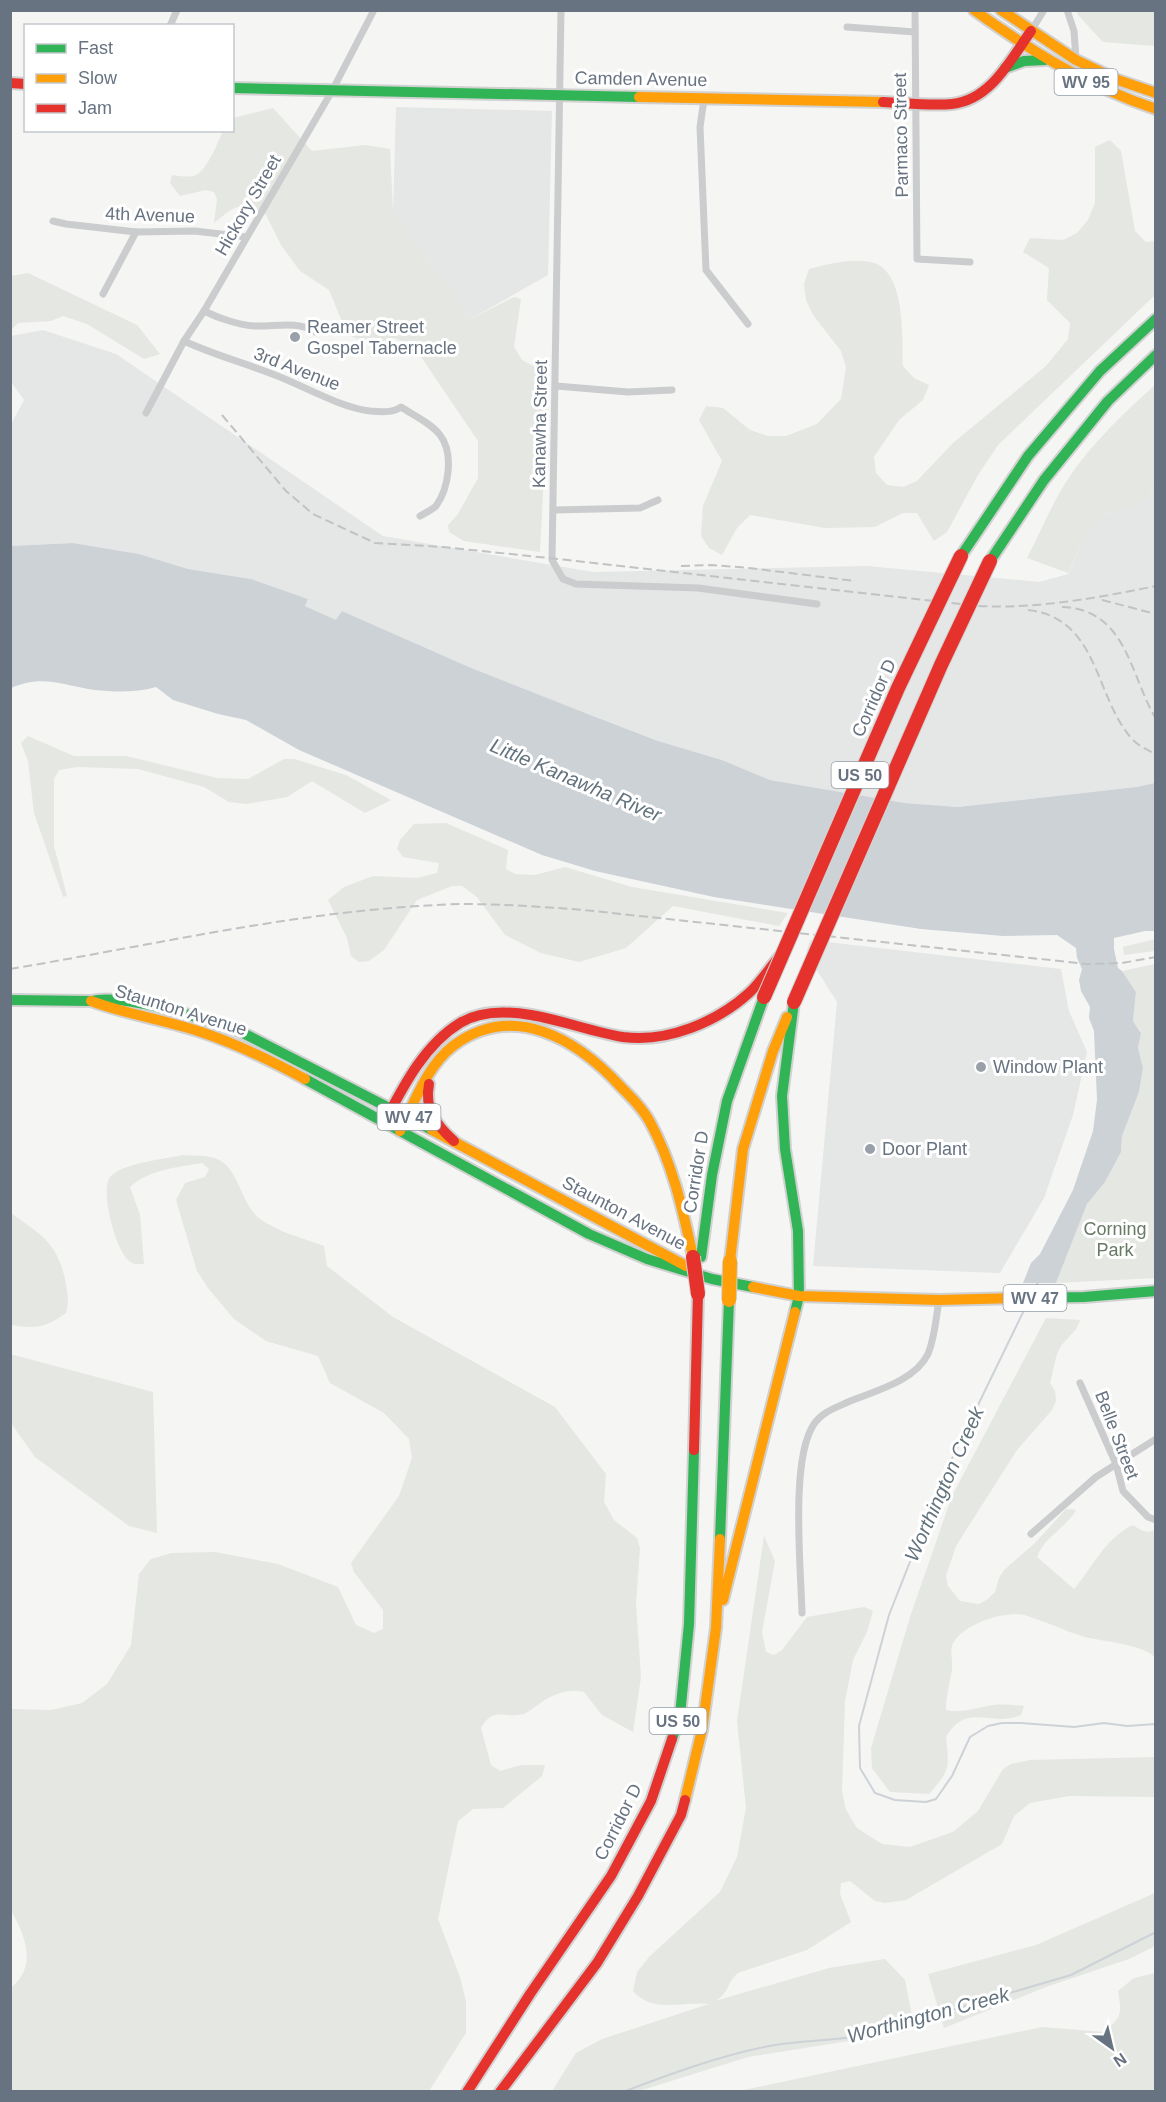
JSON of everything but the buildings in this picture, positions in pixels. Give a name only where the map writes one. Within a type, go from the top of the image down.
[{"type":"main road","name":"WV 95","points":[[974,10],[1048,61],[1101,89],[1155,109]]},
{"type":"main road","name":"WV 95","points":[[1001,10],[1076,60],[1118,80],[1155,93]]},
{"type":"main road","name":"Camden Avenue","points":[[234,88],[953,104],[967,101],[988,89],[1031,31]]},
{"type":"main road","points":[[1005,68],[1031,59],[1048,61]]},
{"type":"main road","name":"Corridor D","points":[[467,2091],[611,1876],[651,1802],[680,1715],[689,1624],[698,1294],[697,1257],[727,1101],[764,997],[898,688],[962,556],[1035,448],[1100,371],[1155,319]]},
{"type":"main road","name":"US 50","points":[[500,2091],[597,1963],[638,1896],[681,1815],[702,1730],[716,1628],[726,1418],[730,1261],[743,1149],[773,1051],[940,665],[990,561],[1044,480],[1108,401],[1155,355]]},
{"type":"main road","points":[[384,1123],[433,1045],[447,1032],[471,1018],[490,1012],[508,1012],[628,1037],[670,1035],[709,1019],[749,993],[783,952]]},
{"type":"main road","name":"Staunton Avenue","points":[[91,1001],[104,998],[133,1002],[205,1019],[239,1031],[408,1116],[585,1214],[712,1279]]},
{"type":"main road","name":"WV 47","points":[[10,999],[91,1001]]},
{"type":"main road","name":"Staunton Avenue","points":[[91,1001],[121,1012],[202,1032],[259,1054],[589,1234],[647,1259],[712,1279],[799,1296],[939,1300],[1084,1297],[1155,1291]]},
{"type":"main road","points":[[716,1628],[799,1296],[798,1231],[785,1149],[782,1096],[794,1002]]},
{"type":"main road","points":[[400,1131],[443,1056],[463,1039],[488,1027],[501,1026],[529,1027],[562,1038],[590,1055],[621,1085],[650,1120],[668,1159],[697,1257]]},
{"type":"main road","points":[[435,1068],[427,1089],[428,1110],[440,1129],[454,1141]]},
{"type":"street","points":[[171,24],[177,10]]},
{"type":"street","name":"Hickory Street","points":[[146,413],[184,342],[332,91],[374,10]]},
{"type":"street","name":"Kanawha Street","points":[[561,10],[552,560],[563,579],[576,584],[698,588],[817,604]]},
{"type":"street","name":"Parmaco Street","points":[[915,10],[916,259],[970,262]]},
{"type":"street","points":[[1031,31],[1044,10]]},
{"type":"street","points":[[1066,10],[1074,31],[1076,60]]},
{"type":"street","points":[[847,27],[915,32]]},
{"type":"street","points":[[704,99],[700,127],[706,270],[748,324]]},
{"type":"street","name":"4th Avenue","points":[[53,221],[136,232],[195,231],[246,237]]},
{"type":"street","points":[[103,294],[136,232]]},
{"type":"street","points":[[204,311],[253,326],[290,325],[309,328],[315,332]]},
{"type":"street","name":"3rd Avenue","points":[[184,342],[369,411],[391,411],[401,407],[440,434],[450,466],[435,507],[420,516]]},
{"type":"street","points":[[556,386],[628,392],[672,390]]},
{"type":"street","points":[[554,510],[640,508],[658,500]]},
{"type":"street","points":[[802,1613],[799,1489],[806,1439],[813,1425],[827,1411],[898,1381],[914,1370],[927,1355],[933,1336],[939,1300]]},
{"type":"street","name":"Belle Street","points":[[1080,1383],[1116,1464],[1123,1491],[1148,1517],[1155,1520]]},
{"type":"street","points":[[1031,1534],[1096,1477],[1155,1440]]},
{"type":"shaded area","points":[[396,107],[552,111],[548,275],[471,319],[393,212]]},
{"type":"shaded area","points":[[43,330],[116,354],[383,536],[593,572],[867,566],[1039,582],[1068,574],[1085,537],[1102,516],[1148,498],[1155,481],[1155,783],[958,807],[905,803],[770,780],[722,760],[658,741],[593,716],[469,667],[342,611],[337,621],[305,606],[308,599],[251,579],[188,569],[139,554],[73,543],[11,546],[10,426],[24,400],[11,382],[11,336]]},
{"type":"shaded area","points":[[810,940],[1061,969],[1069,1011],[1087,1052],[1073,1115],[1044,1198],[1000,1273],[813,1266],[837,1002],[806,953]]},
{"type":"green space","points":[[1076,11],[1155,11],[1155,46],[1103,42]]},
{"type":"green space","points":[[273,108],[312,151],[365,145],[390,149],[393,212],[471,319],[514,297],[521,299],[514,347],[522,360],[549,374],[540,552],[464,541],[449,532],[448,525],[458,514],[478,478],[478,441],[417,351],[395,338],[370,345],[347,334],[329,290],[300,271],[281,245],[266,215],[249,208],[239,207],[214,223],[217,199],[214,192],[206,190],[180,196],[170,183],[172,175],[196,175],[204,168],[223,132],[234,132],[234,118]]},
{"type":"green space","points":[[1110,140],[1121,151],[1135,231],[1146,242],[1155,241],[1155,295],[998,445],[978,475],[947,532],[934,541],[917,513],[903,513],[875,527],[825,528],[750,515],[737,528],[722,555],[709,548],[701,536],[703,506],[722,461],[699,420],[706,406],[723,408],[750,430],[768,436],[786,436],[817,424],[841,399],[846,367],[841,351],[813,315],[806,300],[804,284],[809,269],[842,262],[867,261],[884,269],[892,280],[900,308],[903,366],[914,378],[929,385],[923,400],[899,420],[874,457],[876,473],[887,485],[903,487],[917,481],[953,443],[1046,366],[1068,339],[1070,323],[1047,300],[1049,268],[1023,252],[1030,238],[1063,240],[1077,233],[1088,220],[1095,203],[1095,147]]},
{"type":"green space","points":[[28,273],[137,325],[160,354],[144,359],[87,324],[63,316],[51,321],[18,323],[11,330],[11,276]]},
{"type":"green space","points":[[1155,385],[1155,481],[1148,498],[1102,516],[1085,537],[1068,573],[1027,558],[1058,496],[1079,463],[1110,428]]},
{"type":"green space","points":[[28,736],[74,756],[126,756],[217,778],[248,779],[284,759],[294,759],[346,775],[391,800],[365,813],[312,781],[287,797],[247,804],[229,802],[204,787],[138,769],[78,767],[59,770],[54,779],[54,846],[67,896],[63,897],[34,813],[28,761],[21,743]]},
{"type":"green space","points":[[446,823],[508,850],[506,869],[515,874],[535,875],[565,867],[632,887],[788,913],[779,926],[673,906],[626,948],[579,962],[541,953],[505,935],[477,897],[462,886],[452,886],[417,900],[384,950],[369,961],[359,962],[351,956],[347,938],[328,900],[344,887],[373,876],[417,878],[437,873],[439,863],[403,857],[397,849],[400,840],[414,824]]},
{"type":"green space","points":[[1155,939],[1155,951],[1124,955],[1123,947]]},
{"type":"green space","name":"Corning Park","points":[[1155,964],[1155,1278],[1056,1283],[1087,1204],[1105,1182],[1121,1152],[1122,1136],[1139,1092],[1143,1068],[1138,1048],[1141,1032],[1133,1021],[1136,992],[1122,971]]},
{"type":"green space","points":[[183,1155],[207,1156],[220,1160],[233,1174],[247,1203],[260,1219],[282,1231],[324,1246],[327,1266],[393,1317],[555,1407],[606,1474],[604,1502],[614,1520],[637,1538],[640,1548],[636,1603],[641,1677],[633,1732],[602,1715],[584,1692],[578,1691],[555,1695],[523,1714],[495,1715],[485,1721],[481,1728],[491,1765],[500,1771],[522,1765],[545,1765],[542,1776],[503,1808],[473,1809],[458,1821],[438,1919],[460,1977],[466,2002],[466,2033],[429,2091],[11,2091],[11,1988],[19,1979],[27,1960],[21,1930],[11,1910],[11,1709],[51,1710],[82,1703],[107,1684],[131,1645],[139,1574],[151,1559],[172,1553],[215,1552],[278,1564],[338,1587],[356,1625],[374,1633],[383,1629],[383,1610],[354,1572],[351,1563],[399,1496],[412,1458],[409,1439],[384,1413],[330,1383],[318,1356],[266,1341],[234,1319],[208,1288],[197,1271],[176,1200],[185,1183],[205,1177],[209,1169],[202,1163],[154,1173],[130,1187],[140,1215],[144,1264],[133,1263],[127,1259],[118,1243],[110,1218],[107,1192],[111,1176],[135,1165]]},
{"type":"green space","points":[[11,1213],[48,1242],[63,1271],[68,1296],[66,1313],[40,1326],[11,1325]]},
{"type":"green space","points":[[1046,1318],[1080,1320],[1075,1331],[1061,1346],[1055,1359],[1050,1383],[1055,1391],[1056,1401],[1052,1410],[1017,1450],[956,1546],[946,1576],[948,1586],[960,1601],[979,1604],[988,1599],[995,1592],[1004,1570],[1035,1543],[1066,1509],[1076,1510],[1040,1550],[1037,1557],[1074,1589],[1107,1545],[1123,1531],[1133,1525],[1144,1531],[1155,1530],[1155,1657],[1141,1649],[1085,1637],[1024,1615],[995,1617],[973,1626],[956,1638],[952,1646],[952,1669],[946,1710],[964,1711],[998,1705],[1024,1706],[1021,1715],[1000,1719],[980,1717],[962,1720],[946,1737],[947,1768],[929,1794],[890,1792],[872,1768],[871,1748],[911,1614],[952,1496]]},
{"type":"green space","points":[[10,1354],[153,1392],[157,1533],[129,1526],[35,1457],[11,1423]]},
{"type":"green space","points":[[764,1536],[775,1561],[762,1632],[766,1652],[774,1655],[782,1650],[807,1617],[864,1607],[873,1611],[867,1632],[853,1660],[845,1701],[842,1791],[846,1810],[857,1828],[882,1844],[910,1847],[953,1832],[978,1811],[1003,1769],[1011,1764],[1030,1760],[1155,1757],[1155,1797],[1069,1796],[1030,1803],[1014,1816],[1002,1844],[906,1900],[885,1903],[875,1901],[850,1881],[841,1883],[840,1894],[851,1922],[807,1950],[738,1973],[731,1980],[723,1995],[715,2001],[829,1968],[885,1959],[905,1980],[914,2026],[906,2032],[748,2057],[639,2091],[552,2091],[576,2053],[602,2039],[709,2004],[659,2004],[641,1998],[633,1991],[637,1972],[650,1956],[720,1892],[737,1857],[746,1808],[737,1721]]},
{"type":"green space","points":[[1155,1893],[1155,1946],[1129,1959],[1046,1987],[944,2028],[928,1974],[1036,1945]]},
{"type":"green space","points":[[1155,1973],[1155,2091],[739,2091],[1042,2027],[1103,2032],[1114,2023],[1119,2015],[1118,1991],[1134,1978]]},
{"type":"water","name":"Little Kanawha River","points":[[73,543],[139,554],[188,569],[251,579],[308,599],[305,606],[336,620],[342,611],[469,667],[593,716],[658,741],[722,760],[770,780],[905,803],[958,807],[1155,783],[1155,931],[1114,938],[1118,968],[1136,992],[1133,1021],[1141,1033],[1138,1048],[1143,1068],[1139,1092],[1122,1136],[1121,1152],[1105,1182],[1087,1204],[1056,1283],[1023,1283],[1031,1263],[1040,1254],[1073,1190],[1093,1131],[1097,1100],[1094,1031],[1089,1018],[1090,1007],[1081,991],[1079,980],[1082,969],[1076,948],[1057,935],[1003,936],[921,929],[714,897],[595,871],[542,855],[299,750],[246,720],[173,700],[156,687],[133,691],[110,691],[43,681],[11,688],[10,546]]},
{"type":"waterway","name":"Worthington Creek","points":[[1032,1294],[1039,1280]]},
{"type":"waterway","name":"Worthington Creek","points":[[1028,1302],[945,1473],[889,1615],[859,1726],[860,1768],[875,1793],[895,1800],[926,1802],[936,1799],[952,1776],[970,1737],[988,1726],[1002,1723],[1074,1727],[1104,1723],[1127,1726],[1156,1724]]},
{"type":"waterway","name":"Worthington Creek","points":[[623,2092],[732,2055],[781,2044],[866,2035],[1071,1975],[1156,1932]]},
{"type":"railway","points":[[222,415],[286,491],[313,514],[375,543],[443,547],[568,560],[978,606],[1045,604],[1156,586]]},
{"type":"railway","points":[[681,566],[712,565],[749,568],[855,581]]},
{"type":"railway","points":[[1102,600],[1156,614]]},
{"type":"railway","points":[[1062,607],[1084,611],[1100,619],[1113,632],[1124,648],[1156,719]]},
{"type":"railway","points":[[1028,610],[1051,616],[1069,627],[1082,643],[1110,702],[1132,739],[1143,748],[1156,754]]},
{"type":"railway","points":[[10,969],[292,920],[348,912],[462,904],[584,910],[1087,964],[1122,963],[1156,957]]},
{"type":"traffic: fast","points":[[1005,68],[1024,61],[1045,60]]},
{"type":"traffic: fast","points":[[234,88],[639,97]]},
{"type":"traffic: fast","points":[[961,556],[1028,456],[1100,371],[1156,319]]},
{"type":"traffic: fast","points":[[990,561],[1044,480],[1108,401],[1156,355]]},
{"type":"traffic: fast","points":[[701,1257],[712,1175],[727,1101],[764,997]]},
{"type":"traffic: fast","points":[[10,1000],[124,1001],[165,1008],[206,1020],[239,1031],[432,1130]]},
{"type":"traffic: fast","points":[[794,1002],[782,1096],[785,1149],[798,1231],[799,1296],[795,1312]]},
{"type":"traffic: fast","points":[[305,1079],[589,1234],[647,1259],[712,1279],[753,1287]]},
{"type":"traffic: fast","points":[[1023,1298],[1084,1297],[1156,1291]]},
{"type":"traffic: fast","points":[[720,1539],[729,1300]]},
{"type":"traffic: fast","points":[[672,1739],[680,1715],[689,1624],[694,1450]]},
{"type":"traffic: slow","points":[[974,10],[1061,67],[1107,90],[1156,109]]},
{"type":"traffic: slow","points":[[1001,10],[1076,60],[1118,80],[1156,93]]},
{"type":"traffic: slow","points":[[639,97],[883,102]]},
{"type":"traffic: slow","points":[[91,1001],[190,1028],[255,1054],[305,1079]]},
{"type":"traffic: slow","points":[[730,1261],[743,1149],[773,1051],[787,1017]]},
{"type":"traffic: slow","points":[[400,1131],[428,1074],[453,1046],[476,1033],[498,1027],[521,1027],[543,1032],[564,1041],[585,1054],[604,1070],[647,1117],[671,1171],[693,1257]]},
{"type":"traffic: slow","points":[[432,1130],[686,1266]]},
{"type":"traffic: slow","points":[[729,1300],[730,1261]]},
{"type":"traffic: slow","points":[[753,1287],[799,1296],[939,1300],[1023,1298]]},
{"type":"traffic: slow","points":[[723,1600],[795,1312]]},
{"type":"traffic: slow","points":[[685,1800],[702,1730],[716,1628],[720,1539]]},
{"type":"traffic: jam","points":[[883,102],[935,105],[966,101],[989,87],[1031,31]]},
{"type":"traffic: jam","points":[[10,83],[24,84]]},
{"type":"traffic: jam","points":[[764,997],[898,688],[961,556]]},
{"type":"traffic: jam","points":[[794,1002],[941,665],[990,561]]},
{"type":"traffic: jam","points":[[384,1123],[407,1081],[425,1055],[447,1032],[468,1019],[485,1014],[513,1013],[543,1017],[623,1037],[657,1037],[690,1028],[722,1013],[753,989],[781,955]]},
{"type":"traffic: jam","points":[[429,1084],[428,1101],[433,1116],[454,1141]]},
{"type":"traffic: jam","points":[[693,1257],[698,1294]]},
{"type":"traffic: jam","points":[[694,1450],[698,1294]]},
{"type":"traffic: jam","points":[[467,2092],[530,1994],[611,1876],[651,1801],[672,1739]]},
{"type":"traffic: jam","points":[[500,2092],[597,1963],[638,1896],[681,1815],[685,1800]]},
{"type":"place","name":"Reamer Street Gospel Tabernacle","points":[[295,337]]},
{"type":"place","name":"Window Plant","points":[[981,1067]]},
{"type":"place","name":"Door Plant","points":[[870,1149]]}]
